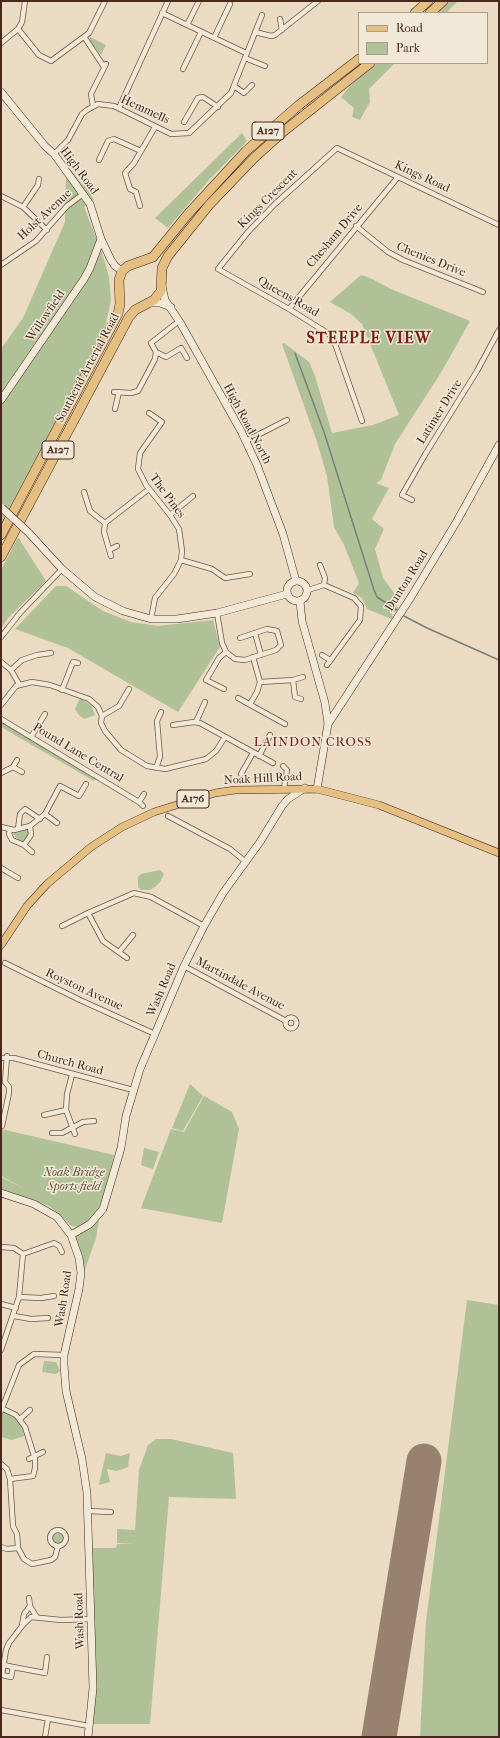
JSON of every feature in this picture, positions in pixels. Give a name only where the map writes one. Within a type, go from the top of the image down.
[{"type":"highway","points":[[416,12],[428,1]]},
{"type":"highway","points":[[431,12],[443,1]]},
{"type":"highway","name":"A127","points":[[122,271],[128,266],[153,257],[188,214],[246,151],[300,105],[358,60]]},
{"type":"highway","name":"A127","points":[[162,286],[162,268],[164,262],[195,221],[225,187],[284,131],[369,64]]},
{"type":"highway","name":"Southend Arterial Road","points":[[1,535],[118,314],[120,304],[119,280],[122,271]]},
{"type":"highway","name":"Southend Arterial Road","points":[[1,557],[129,317],[135,310],[150,303],[158,296],[162,286]]},
{"type":"main road","name":"Noak Hill Road","points":[[1,945],[28,906],[47,884],[91,847],[122,827],[154,812],[215,793],[235,790],[284,788],[317,789],[379,805],[499,853]]},
{"type":"street","points":[[1,44],[18,29],[22,22],[25,1]]},
{"type":"street","points":[[18,29],[39,56],[51,61],[85,38],[105,1]]},
{"type":"street","points":[[119,108],[168,1]]},
{"type":"street","points":[[187,25],[198,1]]},
{"type":"street","points":[[255,32],[271,36],[282,30],[318,1]]},
{"type":"street","points":[[214,38],[230,4]]},
{"type":"street","points":[[162,14],[214,38],[265,66]]},
{"type":"street","name":"Hemmells","points":[[93,106],[103,104],[119,108],[171,134],[189,133],[231,93],[262,15]]},
{"type":"street","points":[[280,18],[282,30]]},
{"type":"street","points":[[183,69],[201,32]]},
{"type":"street","points":[[54,154],[68,140],[82,114],[93,106],[91,94],[105,66],[85,38]]},
{"type":"street","points":[[234,86],[244,92],[252,84]]},
{"type":"street","name":"High Road","points":[[1,92],[45,146],[54,154],[90,204],[101,239],[115,266],[122,271]]},
{"type":"street","name":"Hemmells","points":[[184,122],[198,98],[203,97],[218,107]]},
{"type":"street","points":[[140,206],[136,192],[130,189],[125,173],[141,151],[155,127]]},
{"type":"street","points":[[99,160],[108,141],[114,139],[141,151]]},
{"type":"street","name":"Kings Road","points":[[337,148],[499,225]]},
{"type":"street","name":"Kings Crescent","points":[[218,269],[248,232],[275,204],[337,148]]},
{"type":"street","name":"Chesham Drive","points":[[290,309],[356,226],[398,177]]},
{"type":"street","points":[[23,207],[38,186],[39,179]]},
{"type":"street","name":"Holst Avenue","points":[[1,265],[36,241],[67,206],[83,194]]},
{"type":"street","points":[[1,196],[23,207],[47,230]]},
{"type":"street","name":"Chenies Drive","points":[[356,226],[388,252],[398,258],[483,292]]},
{"type":"street","name":"Willowfield","points":[[1,400],[84,278],[101,239]]},
{"type":"street","name":"Queens Road","points":[[218,269],[322,328],[334,341],[362,421]]},
{"type":"street","name":"High Road North","points":[[162,286],[165,300],[171,307],[246,441],[268,491],[283,534],[296,581]]},
{"type":"street","points":[[150,303],[160,303],[171,307]]},
{"type":"street","points":[[179,321],[151,343],[156,352],[166,357],[181,348],[187,358]]},
{"type":"street","name":"Latimer Drive","points":[[412,500],[402,495],[426,453],[477,371],[499,330]]},
{"type":"street","points":[[115,409],[117,392],[131,393],[138,391],[154,364],[156,352]]},
{"type":"street","name":"The Pines","points":[[148,413],[162,422],[140,453],[138,469],[149,489],[179,529],[182,544],[181,560],[174,574],[155,598],[150,619]]},
{"type":"street","points":[[246,441],[287,420]]},
{"type":"street","name":"Dunton Road","points":[[328,724],[426,572],[499,445]]},
{"type":"street","points":[[111,556],[104,532],[105,523],[149,489]]},
{"type":"street","points":[[84,492],[90,511],[105,523]]},
{"type":"street","points":[[170,515],[193,496]]},
{"type":"street","points":[[2,507],[62,568],[86,590],[108,605],[123,611],[150,619],[177,619],[217,614],[287,594]]},
{"type":"street","points":[[109,550],[117,546]]},
{"type":"street","points":[[181,560],[197,563],[212,569],[225,578],[250,574]]},
{"type":"street","points":[[320,565],[325,578],[324,584]]},
{"type":"street","points":[[1,637],[20,613],[62,568]]},
{"type":"street","points":[[317,574],[323,572]]},
{"type":"street","points":[[287,594],[290,584],[296,581],[303,582],[308,590]]},
{"type":"street","points":[[308,590],[324,584],[354,598],[361,606],[360,620],[327,665]]},
{"type":"street","points":[[300,601],[306,596],[308,590]]},
{"type":"street","points":[[287,594],[290,598],[300,601]]},
{"type":"street","points":[[300,601],[302,620],[325,703],[328,724],[317,789]]},
{"type":"street","points":[[217,614],[220,636],[229,656],[239,660],[276,650],[281,645],[277,631],[267,629],[240,638]]},
{"type":"street","points":[[255,633],[261,655]]},
{"type":"street","points":[[224,689],[206,680],[219,658],[226,652]]},
{"type":"street","points":[[11,670],[22,660],[37,655],[51,653]]},
{"type":"street","points":[[322,655],[330,660]]},
{"type":"street","points":[[250,704],[257,692],[260,682],[253,657]]},
{"type":"street","points":[[1,662],[11,670],[19,684]]},
{"type":"street","points":[[62,690],[73,662],[78,663]]},
{"type":"street","points":[[260,682],[293,680],[303,677]]},
{"type":"street","points":[[293,680],[295,697],[301,699]]},
{"type":"street","points":[[1,705],[10,691],[19,684],[38,682],[89,699],[98,707],[102,716],[101,724],[105,732],[121,750],[147,766],[156,768],[174,768],[206,759],[216,751],[225,737]]},
{"type":"street","points":[[102,716],[119,706],[129,689]]},
{"type":"street","points":[[238,698],[285,724]]},
{"type":"street","points":[[196,722],[206,702]]},
{"type":"street","points":[[325,703],[341,704]]},
{"type":"street","points":[[156,768],[160,757],[157,741],[157,721],[161,712]]},
{"type":"street","points":[[31,737],[45,714]]},
{"type":"street","name":"Pound Lane Central","points":[[1,719],[139,802],[143,806]]},
{"type":"street","points":[[173,725],[196,722],[273,763]]},
{"type":"street","points":[[259,756],[270,735]]},
{"type":"street","points":[[241,774],[253,753]]},
{"type":"street","points":[[1,773],[13,766],[17,760]]},
{"type":"street","points":[[13,766],[22,772]]},
{"type":"street","points":[[283,766],[287,770],[284,788]]},
{"type":"street","points":[[1,827],[10,830],[30,826],[45,814],[60,786],[79,796],[86,784]]},
{"type":"street","name":"Wash Road","points":[[88,1737],[93,1688],[86,1479],[66,1391],[64,1355],[80,1280],[79,1258],[71,1235],[90,1224],[102,1209],[121,1148],[133,1090],[184,966],[204,926],[223,893],[246,862],[282,806],[288,799],[305,788]]},
{"type":"street","points":[[139,802],[144,794]]},
{"type":"street","points":[[18,829],[20,814],[24,809],[40,819]]},
{"type":"street","points":[[45,814],[57,823]]},
{"type":"street","points":[[168,816],[230,849],[246,862]]},
{"type":"street","points":[[24,845],[31,836],[30,826]]},
{"type":"street","points":[[10,830],[12,840],[24,845],[32,852]]},
{"type":"street","points":[[1,868],[18,878]]},
{"type":"street","points":[[62,926],[134,893],[151,897],[204,926]]},
{"type":"street","points":[[88,913],[103,941],[127,958]]},
{"type":"street","points":[[120,952],[132,935]]},
{"type":"street","name":"Royston Avenue","points":[[5,963],[80,1000],[155,1034]]},
{"type":"street","name":"Martindale Avenue","points":[[184,966],[286,1020]]},
{"type":"street","points":[[1,1058],[7,1056],[5,1082],[9,1087],[2,1126]]},
{"type":"street","name":"Church Road","points":[[7,1056],[72,1075],[133,1090]]},
{"type":"street","points":[[72,1075],[67,1094],[66,1110],[75,1134]]},
{"type":"street","points":[[44,1115],[66,1110]]},
{"type":"street","points":[[52,1133],[62,1133],[83,1122],[94,1121]]},
{"type":"street","points":[[1,1193],[34,1204],[50,1212],[62,1222],[71,1235]]},
{"type":"street","points":[[23,1254],[54,1243],[59,1246],[62,1252]]},
{"type":"street","points":[[1,1247],[14,1248],[23,1254]]},
{"type":"street","points":[[1,1350],[14,1316],[19,1297],[23,1254]]},
{"type":"street","points":[[19,1297],[41,1298],[54,1296]]},
{"type":"street","points":[[1,1304],[16,1308]]},
{"type":"street","points":[[14,1316],[35,1319],[48,1318]]},
{"type":"street","points":[[10,1479],[33,1476],[36,1468],[25,1427],[20,1419],[2,1410],[19,1365],[34,1354],[64,1355]]},
{"type":"street","points":[[20,1419],[30,1410]]},
{"type":"street","points":[[29,1459],[43,1452]]},
{"type":"street","points":[[1,1464],[7,1469],[10,1479],[13,1526],[17,1534],[18,1548],[24,1559],[32,1564],[51,1560],[55,1557],[58,1546]]},
{"type":"street","points":[[87,1510],[111,1512]]},
{"type":"street","points":[[1,1547],[7,1549],[18,1548]]},
{"type":"street","points":[[29,1598],[30,1606],[36,1616]]},
{"type":"street","points":[[22,1626],[24,1614],[30,1606]]},
{"type":"street","points":[[13,1667],[11,1677],[2,1675],[9,1643],[27,1620],[36,1616],[61,1620],[91,1619]]},
{"type":"street","points":[[4,1665],[44,1673],[47,1656]]},
{"type":"street","points":[[1,1710],[89,1726]]},
{"type":"street","points":[[44,1737],[48,1719]]},
{"type":"green space","points":[[439,1],[458,1],[447,12],[434,12]]},
{"type":"green space","points":[[90,37],[106,45],[101,55],[90,41]]},
{"type":"green space","points":[[375,64],[394,64],[369,89],[370,102],[360,120],[352,117],[354,108],[341,97],[352,84]]},
{"type":"green space","points":[[242,133],[247,141],[208,181],[168,228],[155,218]]},
{"type":"green space","points":[[71,170],[86,187],[94,200],[84,207],[103,256],[109,277],[111,300],[103,336],[1,530],[1,349],[23,318],[65,222],[66,175]]},
{"type":"green space","points":[[361,275],[391,289],[470,321],[442,371],[395,444],[381,480],[376,483],[389,488],[372,519],[384,529],[375,549],[383,578],[397,597],[396,605],[398,608],[395,612],[391,612],[394,620],[367,609],[362,598],[353,593],[359,583],[344,545],[334,527],[327,476],[317,442],[282,344],[284,343],[309,362],[315,376],[332,433],[373,425],[399,415],[362,324],[351,314],[330,302]]},
{"type":"green space","points":[[18,537],[46,581],[9,617],[1,628],[1,570]]},
{"type":"green space","points":[[56,586],[66,586],[103,611],[131,622],[158,626],[213,620],[220,647],[178,712],[68,648],[15,629]]},
{"type":"green space","points":[[80,698],[91,705],[95,715],[84,719],[78,714],[75,709]]},
{"type":"green space","points":[[1,722],[96,779],[94,781],[1,727]]},
{"type":"green space","points":[[20,830],[28,830],[29,835],[22,843],[12,833]]},
{"type":"green space","points":[[160,870],[164,874],[160,882],[155,887],[150,890],[141,890],[138,887],[138,877],[141,874]]},
{"type":"green space","points":[[190,1084],[203,1096],[183,1131],[172,1128]]},
{"type":"green space","points":[[204,1096],[232,1112],[239,1129],[222,1223],[141,1208],[171,1129],[184,1132]]},
{"type":"green space","name":"Noak Bridge Sports field","points":[[1,1129],[114,1155],[109,1177],[97,1213],[84,1225],[76,1227],[70,1225],[47,1205],[1,1190],[1,1177],[27,1190],[1,1176]]},
{"type":"green space","points":[[144,1148],[159,1152],[153,1169],[141,1165]]},
{"type":"green space","points":[[100,1215],[96,1238],[83,1275],[74,1234]]},
{"type":"green space","points":[[467,1300],[499,1305],[499,1737],[420,1737],[426,1621]]},
{"type":"green space","points":[[44,1361],[56,1362],[60,1371],[56,1374],[42,1372]]},
{"type":"green space","points":[[3,1411],[21,1421],[24,1436],[12,1440],[1,1437],[1,1413]]},
{"type":"green space","points":[[156,1439],[171,1439],[233,1453],[236,1499],[169,1497],[150,1724],[91,1724],[90,1548],[116,1548],[117,1544],[135,1544],[117,1543],[117,1529],[135,1530],[139,1470],[148,1445]]},
{"type":"green space","points":[[106,1453],[121,1456],[130,1453],[128,1467],[117,1471],[107,1469],[110,1482],[99,1485]]},
{"type":"green space","points":[[58,1530],[64,1532],[66,1538],[64,1544],[58,1546],[52,1544],[50,1538],[52,1532]]},
{"type":"waterway","points":[[295,353],[324,432],[374,590],[377,597],[397,610]]},
{"type":"waterway","points":[[404,616],[427,628],[499,660]]},
{"type":"runway","points":[[379,1737],[424,1461]]},
{"type":"district","name":"STEEPLE VIEW","points":[[369,339]]},
{"type":"district","name":"LAINDON CROSS","points":[[313,743]]}]
